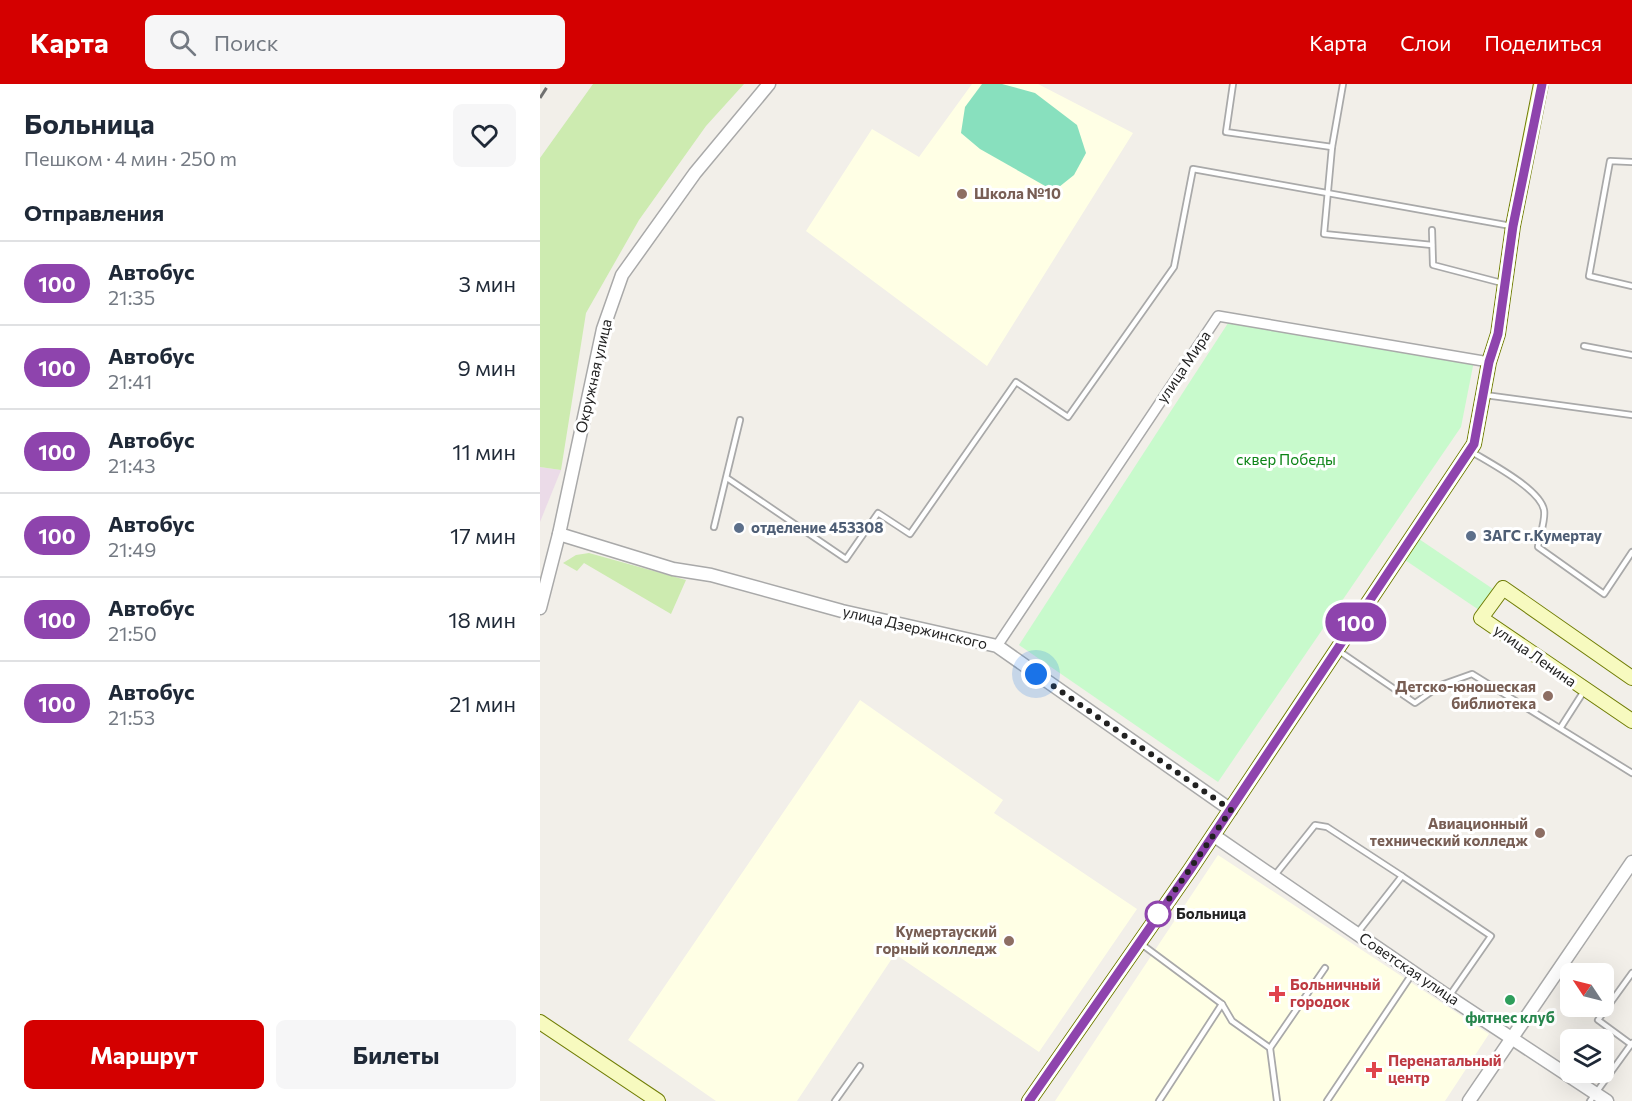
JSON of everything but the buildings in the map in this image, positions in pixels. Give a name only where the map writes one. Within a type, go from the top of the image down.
[{"type":"main road","points":[[1029,1101],[1231,810],[1474,444],[1489,362],[1498,334],[1513,226],[1542,84]]},
{"type":"main road","name":"улица Ленина","points":[[1632,678],[1503,588],[1481,618],[1632,721]]},
{"type":"main road","points":[[540,1022],[658,1101]]},
{"type":"street","name":"Окружная улица","points":[[540,606],[559,534],[603,329],[622,275],[694,173],[769,84]]},
{"type":"street","name":"улица Мира","points":[[997,646],[1218,316],[1489,362]]},
{"type":"street","name":"улица Дзержинского","points":[[559,534],[673,569],[711,575],[842,611],[997,646],[1231,810]]},
{"type":"street","name":"Советская улица","points":[[1213,835],[1273,878],[1513,1038],[1593,1097],[1606,1101]]},
{"type":"street","points":[[1469,1101],[1630,869]]},
{"type":"lane","points":[[1233,84],[1226,132],[1332,147]]},
{"type":"lane","points":[[1343,84],[1332,147],[1324,234],[1432,244]]},
{"type":"lane","points":[[1632,162],[1610,161],[1589,276],[1632,286]]},
{"type":"lane","points":[[727,478],[846,559],[878,513],[910,534],[1016,382],[1068,417],[1174,267],[1193,169],[1513,226]]},
{"type":"lane","points":[[1432,230],[1433,265],[1504,284]]},
{"type":"lane","points":[[1584,346],[1632,355]]},
{"type":"lane","points":[[1483,395],[1632,415]]},
{"type":"lane","points":[[714,527],[740,420]]},
{"type":"lane","points":[[1470,450],[1529,489],[1539,499],[1544,511],[1538,547],[1604,594],[1632,552]]},
{"type":"lane","points":[[1337,650],[1415,703],[1441,685],[1472,674],[1632,772]]},
{"type":"lane","points":[[1561,727],[1585,690]]},
{"type":"lane","points":[[1273,878],[1315,825],[1327,827],[1491,936],[1449,997]]},
{"type":"lane","points":[[1357,934],[1402,876]]},
{"type":"lane","points":[[1138,942],[1222,1004],[1232,1021],[1270,1048]]},
{"type":"lane","points":[[1278,1101],[1270,1048],[1325,968]]},
{"type":"lane","points":[[1327,1101],[1413,972]]},
{"type":"lane","points":[[1593,1097],[1632,1044],[1598,1020],[1632,973]]},
{"type":"lane","points":[[1159,1101],[1222,1004]]},
{"type":"lane","points":[[835,1101],[860,1066]]},
{"type":"shaded area","name":"Школа №10","points":[[972,84],[1038,84],[1133,133],[987,366],[806,231],[872,129],[919,157]]},
{"type":"shaded area","points":[[540,467],[561,470],[540,522]]},
{"type":"shaded area","points":[[860,700],[1003,800],[994,813],[1137,909],[1039,1052],[895,954],[797,1101],[716,1101],[628,1040]]},
{"type":"shaded area","name":"Больничный городок","points":[[1218,855],[1489,1034],[1445,1101],[1055,1101]]},
{"type":"green space","points":[[593,84],[744,84],[706,126],[639,220],[586,313],[561,470],[540,467],[540,158]]},
{"type":"green space","points":[[982,84],[1002,84],[1035,93],[1077,125],[1086,153],[1074,175],[1054,191],[980,149],[961,133],[965,107]]},
{"type":"green space","name":"сквер Победы","points":[[1230,320],[1474,361],[1461,427],[1218,782],[1019,645]]},
{"type":"green space","points":[[1419,539],[1493,589],[1479,610],[1405,560]]},
{"type":"green space","points":[[589,553],[686,580],[671,614],[584,563],[577,571],[563,563],[576,555]]},
{"type":"railway","points":[[540,98],[549,84]]},
{"type":"bus line","name":"100","points":[[1029,1101],[1231,810],[1398,561],[1416,528],[1422,524],[1474,444],[1489,362],[1498,334],[1513,226],[1542,84]]},
{"type":"place","name":"Школа №10","points":[[962,194]]},
{"type":"place","name":"отделение 453308","points":[[739,528]]},
{"type":"place","name":"ЗАГС г.Кумертау","points":[[1471,536]]},
{"type":"place","name":"Детско-юношеская библиотека","points":[[1548,696]]},
{"type":"place","name":"Авиационный технический колледж","points":[[1540,833]]},
{"type":"place","name":"Больница","points":[[1158,914]]},
{"type":"place","name":"Кумертауский горный колледж","points":[[1009,941]]},
{"type":"place","name":"Больничный городок","points":[[1277,994]]},
{"type":"place","name":"фитнес клуб","points":[[1510,1000]]},
{"type":"place","name":"Перенатальный центр","points":[[1374,1070]]},
{"type":"route","points":[[1036,674],[1231,810],[1155,919],[1158,914]]}]
